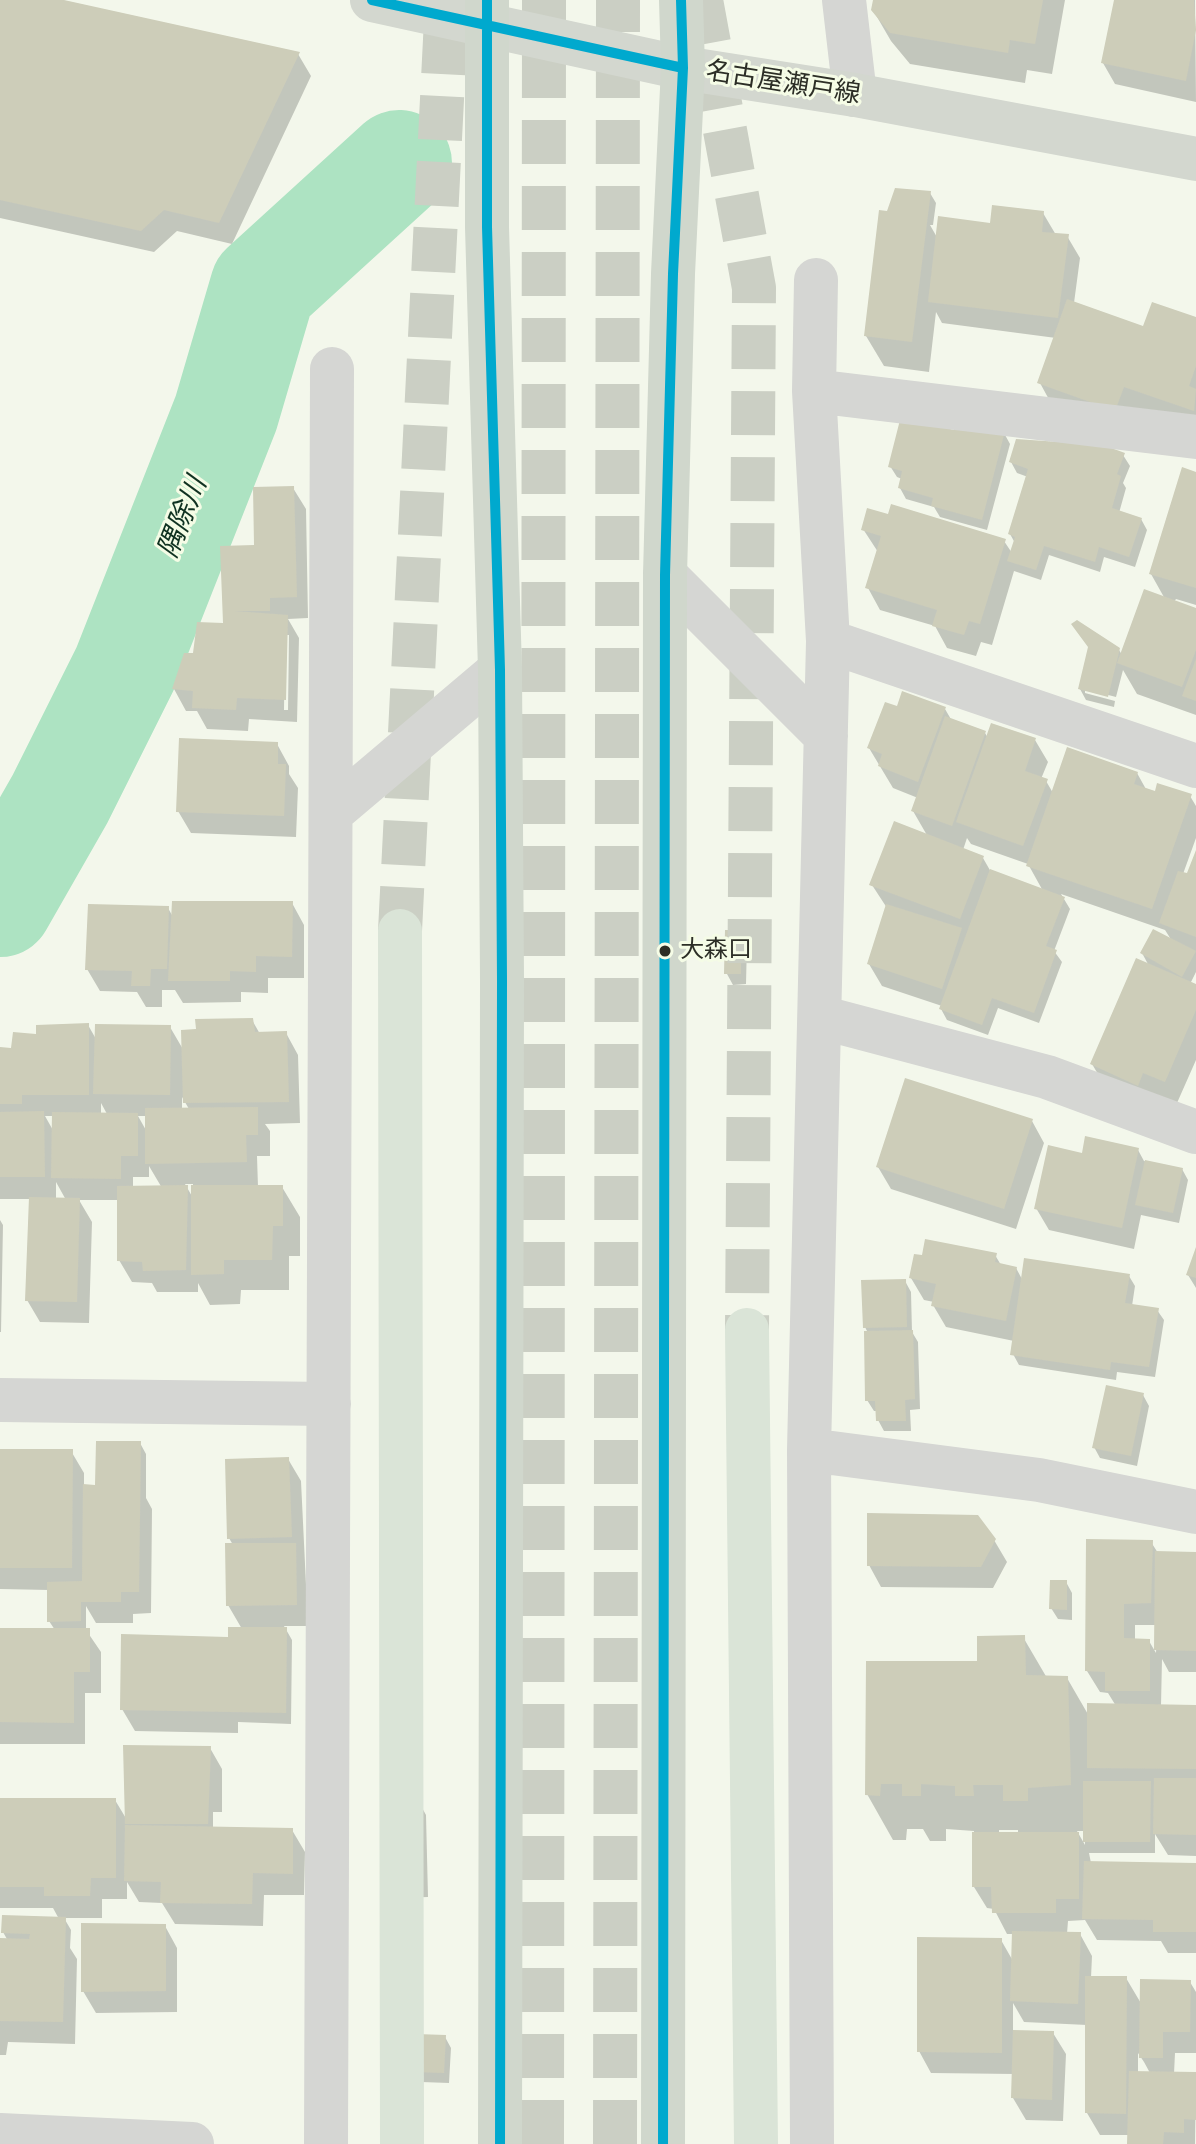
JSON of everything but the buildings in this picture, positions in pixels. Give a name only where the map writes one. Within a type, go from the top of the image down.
[{"type":"highway","points":[[663,2144],[665,575],[673,274],[683,68],[681,0]]},
{"type":"highway","points":[[487,12],[487,227],[500,670],[500,2144]]},
{"type":"highway","points":[[400,931],[402,2144]]},
{"type":"highway","points":[[747,1330],[756,2144]]},
{"type":"main road","name":"名古屋瀬戸線","points":[[372,0],[487,12],[683,68],[855,95],[1196,159]]},
{"type":"street","points":[[844,0],[855,95]]},
{"type":"street","points":[[812,2144],[809,1450],[828,641],[814,391],[816,280]]},
{"type":"street","points":[[326,2144],[332,369]]},
{"type":"street","points":[[814,391],[1196,437]]},
{"type":"street","points":[[665,575],[826,736]]},
{"type":"street","points":[[828,641],[1196,766]]},
{"type":"street","points":[[331,813],[500,670]]},
{"type":"street","points":[[820,1017],[1047,1077],[1196,1132]]},
{"type":"street","points":[[0,1400],[329,1404]]},
{"type":"street","points":[[809,1450],[1039,1480],[1196,1512]]},
{"type":"street","points":[[0,2135],[192,2144]]},
{"type":"waterway","name":"隅除川","points":[[0,904],[60,799],[125,669],[226,413],[263,287],[399,163]]},
{"type":"tunnel","points":[[400,931],[447,0]]},
{"type":"tunnel","points":[[542,2144],[544,0]]},
{"type":"tunnel","points":[[615,2144],[618,0]]},
{"type":"tunnel","points":[[701,0],[754,288],[747,1330]]},
{"type":"transit line","points":[[372,0],[683,68]]},
{"type":"transit line","points":[[487,0],[487,227],[500,670],[502,981],[500,2144]]},
{"type":"transit line","points":[[663,2144],[665,575],[673,274],[683,68],[681,0]]},
{"type":"place","name":"大森口","points":[[665,951]]}]
